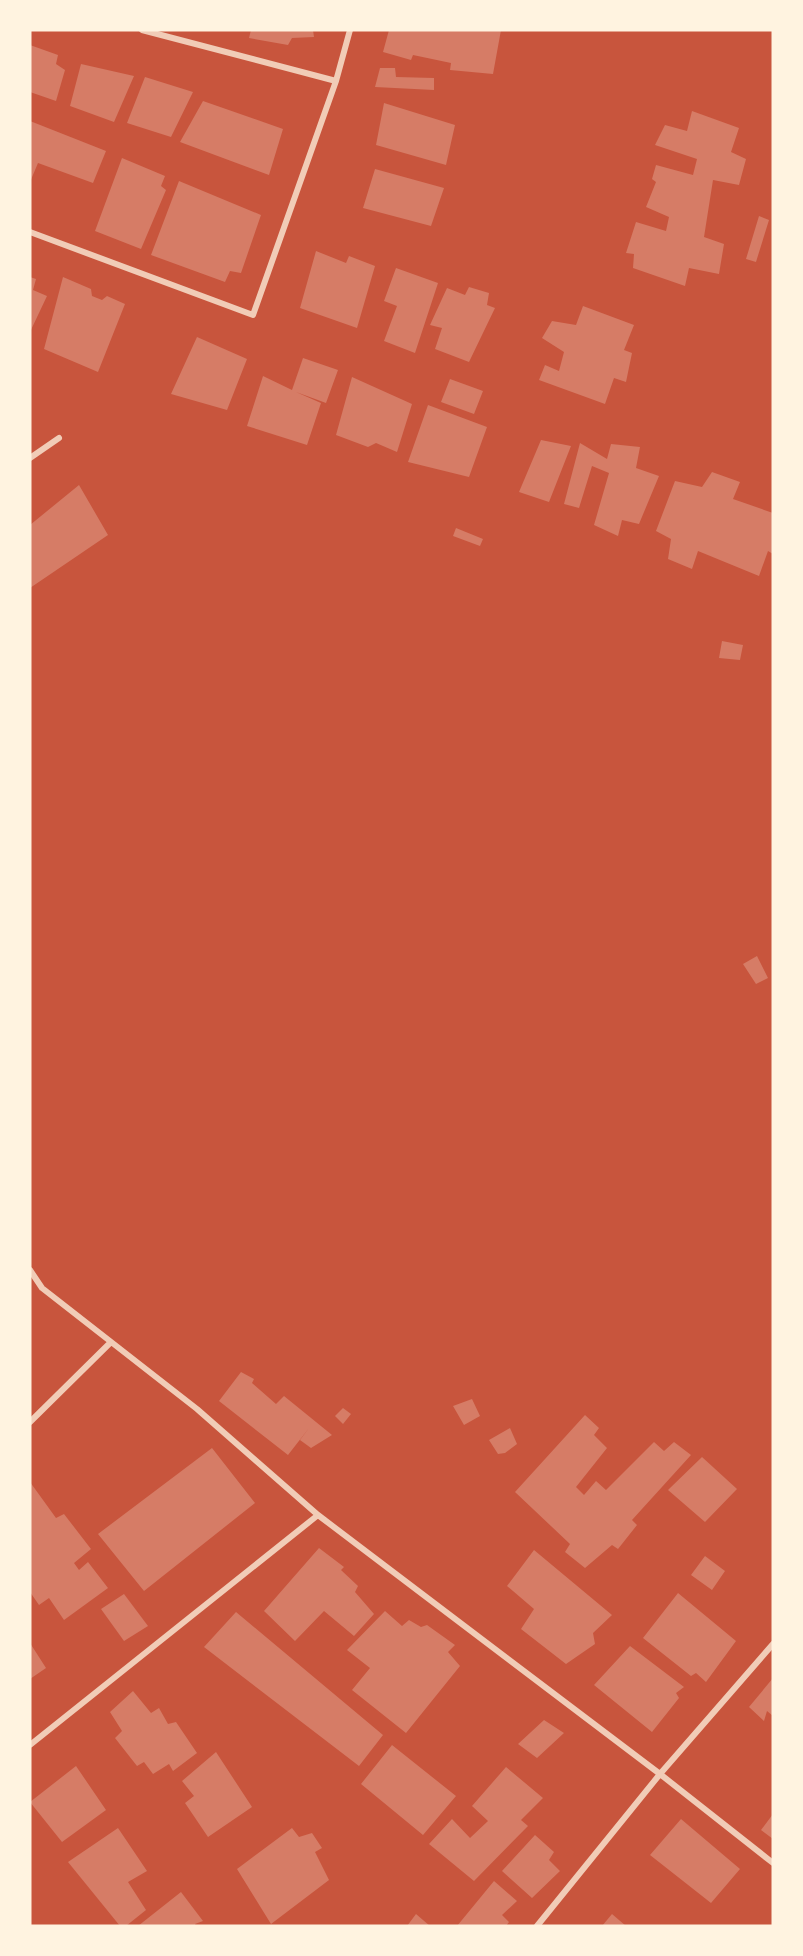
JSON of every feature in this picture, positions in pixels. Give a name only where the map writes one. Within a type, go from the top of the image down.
[{"type":"street","points":[[142,30],[160,32],[336,81]]},
{"type":"street","points":[[30,232],[253,315],[336,81],[350,30]]},
{"type":"street","points":[[30,458],[59,438]]},
{"type":"street","points":[[30,1270],[42,1288],[197,1409],[318,1515],[660,1774],[773,1863]]},
{"type":"street","points":[[30,1422],[111,1342]]},
{"type":"street","points":[[30,1745],[318,1515]]},
{"type":"street","points":[[537,1926],[660,1774],[773,1644]]},
{"type":"building","points":[[251,30],[313,30],[314,37],[292,38],[288,45],[249,38]]},
{"type":"building","points":[[389,30],[501,30],[493,74],[450,70],[451,63],[413,55],[411,60],[383,52]]},
{"type":"building","points":[[30,45],[58,55],[56,64],[65,70],[56,101],[30,92]]},
{"type":"building","points":[[81,64],[134,76],[114,122],[70,106]]},
{"type":"building","points":[[380,68],[395,68],[396,77],[434,78],[434,90],[375,87]]},
{"type":"building","points":[[145,77],[193,92],[171,137],[127,123]]},
{"type":"building","points":[[203,101],[283,129],[269,175],[180,142]]},
{"type":"building","points":[[384,103],[455,125],[446,165],[376,145]]},
{"type":"building","points":[[692,111],[739,128],[731,152],[746,159],[739,185],[713,180],[704,237],[724,244],[719,274],[689,268],[685,286],[633,268],[634,254],[626,253],[636,222],[666,231],[669,217],[646,207],[656,182],[652,179],[656,165],[693,175],[697,159],[655,145],[665,125],[687,131]]},
{"type":"building","points":[[30,121],[106,151],[93,183],[38,163],[30,182]]},
{"type":"building","points":[[122,158],[165,176],[161,186],[166,190],[141,249],[95,231]]},
{"type":"building","points":[[375,169],[444,188],[431,226],[363,208]]},
{"type":"building","points":[[179,181],[261,215],[241,273],[230,271],[225,282],[151,255]]},
{"type":"building","points":[[759,216],[769,220],[756,262],[746,259]]},
{"type":"building","points":[[316,251],[346,263],[349,256],[375,266],[357,328],[300,308]]},
{"type":"building","points":[[396,268],[438,283],[415,353],[384,341],[397,306],[384,301]]},
{"type":"building","points":[[30,277],[36,279],[33,290],[47,296],[30,332]]},
{"type":"building","points":[[63,277],[91,289],[92,296],[102,300],[107,296],[125,304],[98,372],[44,349]]},
{"type":"building","points":[[469,287],[489,293],[487,305],[495,308],[469,362],[435,349],[442,328],[430,325],[447,288],[465,295]]},
{"type":"building","points":[[583,306],[634,325],[624,350],[632,353],[626,382],[614,378],[605,404],[539,380],[545,365],[559,371],[564,352],[542,338],[552,321],[576,325]]},
{"type":"building","points":[[197,337],[247,359],[227,410],[171,394]]},
{"type":"building","points":[[303,358],[338,370],[326,403],[296,392],[321,403],[307,445],[247,426],[263,376],[292,390]]},
{"type":"building","points":[[352,377],[412,404],[397,452],[376,443],[368,447],[336,435]]},
{"type":"building","points":[[450,379],[483,391],[474,414],[441,402]]},
{"type":"building","points":[[428,405],[487,427],[469,477],[408,462]]},
{"type":"building","points":[[541,440],[571,446],[549,502],[519,492]]},
{"type":"building","points":[[580,443],[607,459],[611,444],[640,447],[636,468],[659,476],[639,524],[622,520],[618,536],[594,525],[609,473],[592,466],[579,508],[564,504]]},
{"type":"building","points":[[712,472],[740,482],[733,499],[773,513],[773,554],[768,551],[759,576],[698,551],[692,569],[668,559],[671,539],[656,531],[675,481],[702,487]]},
{"type":"building","points":[[79,485],[108,535],[30,588],[30,525]]},
{"type":"building","points":[[456,528],[483,539],[480,546],[453,536]]},
{"type":"building","points":[[722,641],[743,645],[740,660],[719,658]]},
{"type":"building","points":[[757,956],[768,978],[756,984],[743,964]]},
{"type":"building","points":[[241,1372],[254,1379],[252,1383],[276,1404],[284,1396],[332,1435],[311,1448],[300,1440],[309,1428],[288,1455],[219,1401]]},
{"type":"building","points":[[472,1399],[480,1416],[464,1425],[453,1406]]},
{"type":"building","points":[[343,1408],[351,1414],[343,1424],[335,1416]]},
{"type":"building","points":[[585,1415],[599,1428],[594,1435],[607,1448],[576,1487],[584,1495],[596,1481],[606,1490],[654,1442],[664,1451],[674,1442],[691,1455],[632,1520],[637,1525],[618,1549],[612,1545],[585,1568],[565,1552],[570,1544],[515,1492]]},
{"type":"building","points":[[510,1428],[517,1444],[505,1453],[498,1454],[489,1440]]},
{"type":"building","points":[[212,1448],[255,1503],[144,1591],[98,1534]]},
{"type":"building","points":[[702,1457],[737,1489],[705,1522],[668,1490]]},
{"type":"building","points":[[30,1482],[56,1518],[64,1514],[91,1549],[74,1563],[79,1570],[88,1562],[108,1588],[64,1620],[49,1598],[39,1605],[30,1592]]},
{"type":"building","points":[[319,1548],[344,1567],[341,1570],[358,1586],[355,1592],[374,1614],[354,1636],[324,1611],[295,1641],[264,1611]]},
{"type":"building","points":[[534,1550],[612,1615],[593,1633],[595,1644],[566,1664],[521,1629],[534,1609],[507,1586]]},
{"type":"building","points":[[705,1556],[725,1571],[712,1590],[691,1575]]},
{"type":"building","points":[[678,1593],[736,1641],[706,1682],[696,1673],[691,1676],[643,1638]]},
{"type":"building","points":[[124,1594],[148,1626],[124,1641],[101,1609]]},
{"type":"building","points":[[385,1611],[402,1626],[409,1620],[421,1627],[427,1625],[455,1645],[448,1652],[460,1666],[406,1733],[352,1690],[370,1668],[347,1650]]},
{"type":"building","points":[[236,1612],[383,1735],[359,1766],[204,1647]]},
{"type":"building","points":[[30,1643],[46,1668],[30,1679]]},
{"type":"building","points":[[630,1646],[684,1687],[676,1693],[679,1698],[652,1732],[594,1685]]},
{"type":"building","points":[[773,1678],[773,1716],[767,1711],[764,1721],[749,1707]]},
{"type":"building","points":[[133,1691],[151,1713],[159,1708],[168,1724],[176,1722],[197,1753],[173,1771],[169,1764],[153,1774],[144,1762],[137,1766],[115,1738],[122,1731],[110,1712]]},
{"type":"building","points":[[544,1720],[564,1733],[537,1758],[518,1744]]},
{"type":"building","points":[[392,1745],[456,1796],[423,1835],[361,1784]]},
{"type":"building","points":[[216,1752],[252,1807],[208,1837],[185,1803],[194,1796],[182,1781]]},
{"type":"building","points":[[76,1766],[106,1810],[62,1842],[30,1802]]},
{"type":"building","points":[[506,1767],[543,1798],[521,1820],[528,1826],[474,1881],[429,1844],[452,1819],[470,1838],[488,1821],[472,1806]]},
{"type":"building","points":[[773,1814],[773,1839],[761,1830]]},
{"type":"building","points":[[681,1819],[740,1869],[711,1903],[650,1855]]},
{"type":"building","points":[[118,1828],[147,1871],[128,1882],[146,1910],[126,1926],[120,1926],[68,1862]]},
{"type":"building","points":[[292,1828],[299,1837],[312,1833],[322,1848],[315,1852],[329,1880],[271,1924],[237,1869]]},
{"type":"building","points":[[535,1835],[554,1852],[549,1860],[560,1871],[532,1898],[502,1871]]},
{"type":"building","points":[[494,1881],[517,1901],[502,1915],[509,1922],[506,1926],[457,1926]]},
{"type":"building","points":[[181,1892],[203,1921],[195,1924],[196,1926],[138,1926]]},
{"type":"building","points":[[416,1914],[430,1926],[407,1926]]},
{"type":"building","points":[[612,1914],[626,1926],[602,1926]]}]
